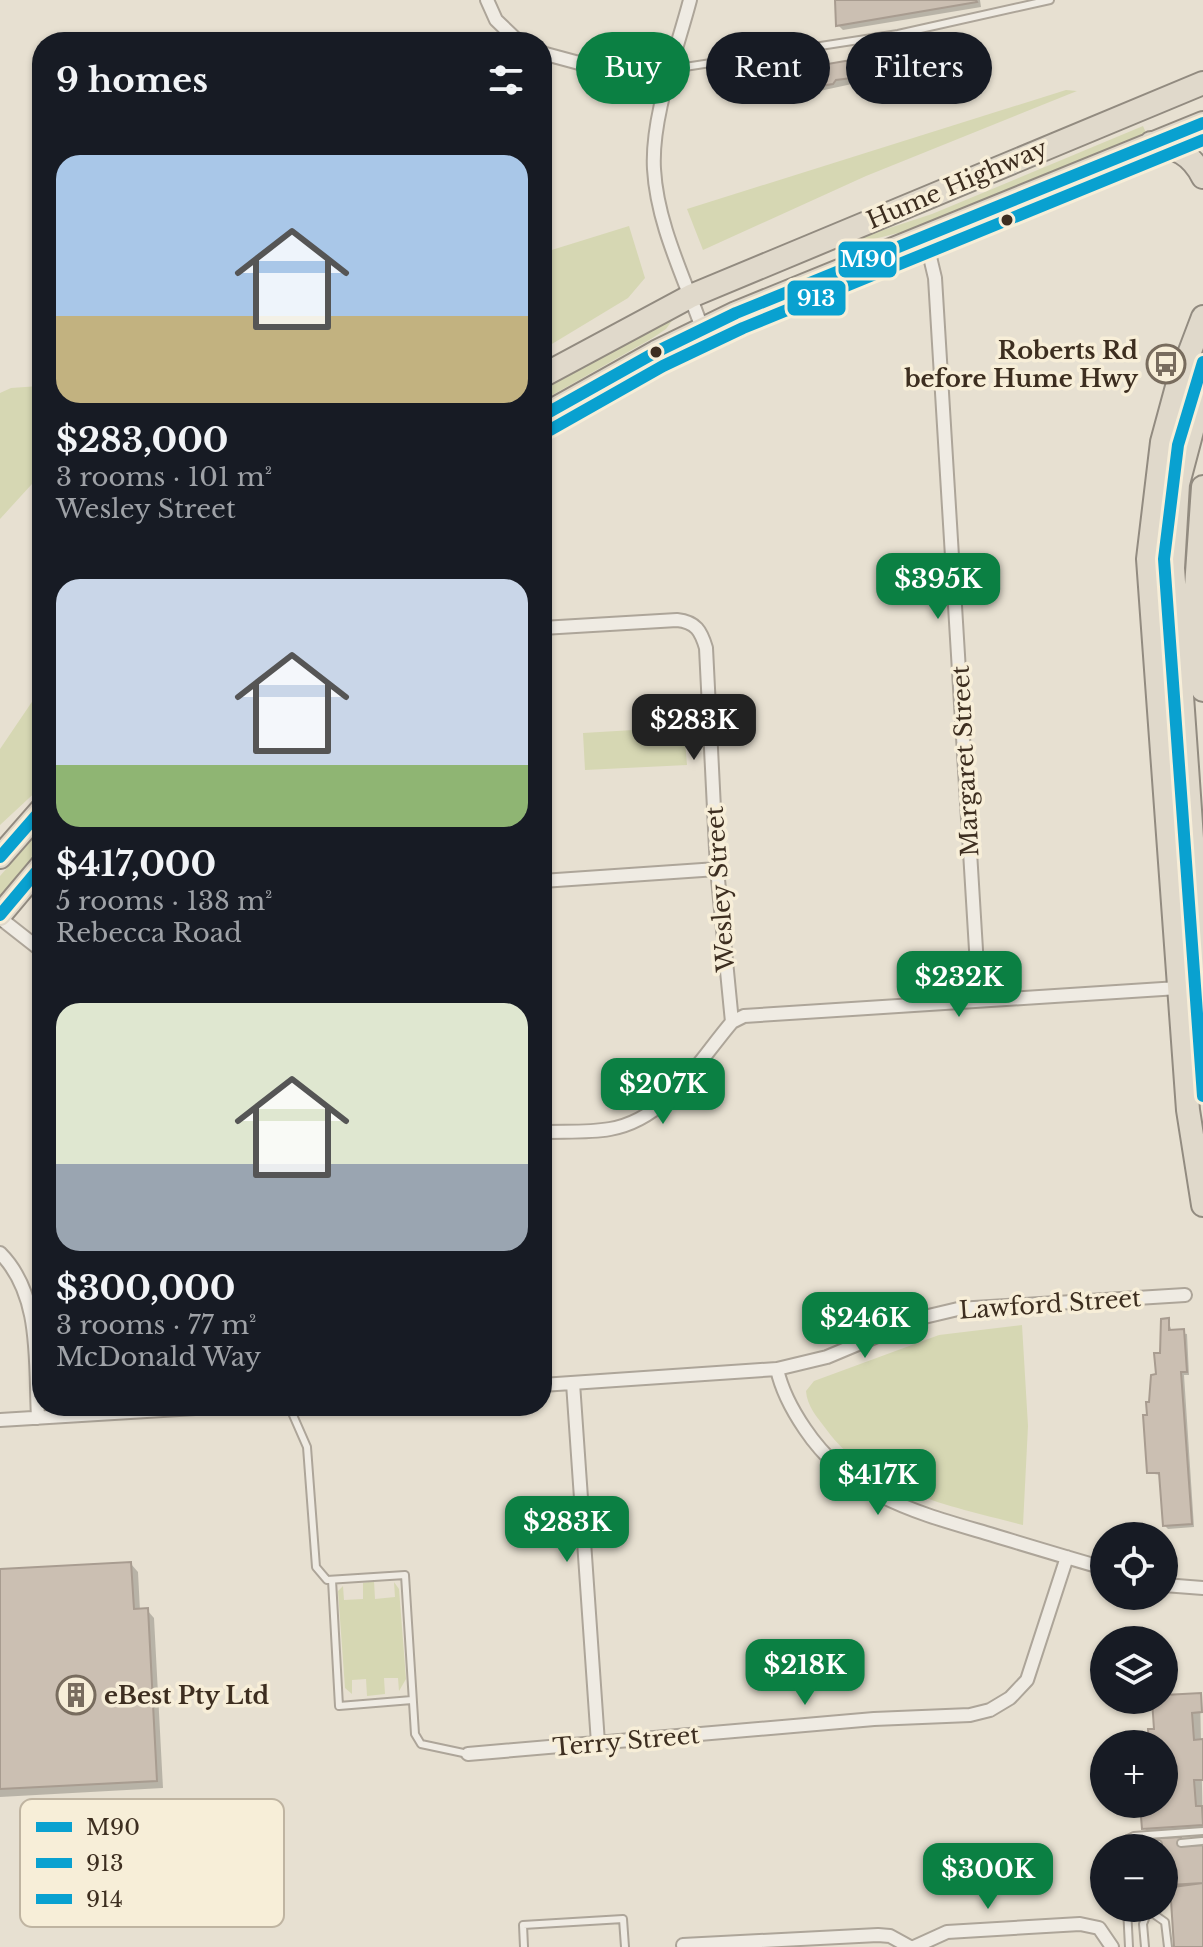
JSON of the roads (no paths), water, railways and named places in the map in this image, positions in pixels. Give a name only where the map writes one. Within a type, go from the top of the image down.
[{"type":"highway","name":"Hume Highway","points":[[552,371],[691,296],[1203,84]]},
{"type":"highway","name":"Hume Highway","points":[[552,410],[702,328],[1203,123]]},
{"type":"highway","points":[[1150,143],[1182,151],[1192,158],[1203,177]]},
{"type":"highway","points":[[1201,328],[1178,383],[1162,442],[1148,559],[1188,1110],[1203,1205]]},
{"type":"highway","points":[[1203,389],[1178,484],[1173,568],[1203,995]]},
{"type":"highway","points":[[1203,487],[1196,587],[1203,690]]},
{"type":"highway","points":[[0,857],[32,820]]},
{"type":"highway","points":[[0,917],[32,877]]},
{"type":"street","points":[[487,0],[496,20],[509,32]]},
{"type":"street","points":[[682,32],[690,0]]},
{"type":"street","points":[[552,56],[576,62]]},
{"type":"street","points":[[664,104],[654,151],[655,184],[662,217],[702,328]]},
{"type":"street","name":"Margaret Street","points":[[925,236],[935,278],[979,999]]},
{"type":"street","name":"Wesley Street","points":[[552,627],[677,620],[693,624],[699,630],[706,648],[717,869],[732,1022]]},
{"type":"street","points":[[552,880],[717,869]]},
{"type":"street","points":[[0,917],[32,943]]},
{"type":"street","points":[[552,1132],[608,1129],[642,1118],[677,1089],[732,1022],[760,1013],[1178,988]]},
{"type":"street","points":[[0,1253],[19,1277],[28,1297],[32,1345]]},
{"type":"street","name":"Lawford Street","points":[[552,1384],[777,1369],[827,1357],[910,1322],[958,1309],[1185,1295]]},
{"type":"street","points":[[777,1369],[788,1402],[809,1435],[841,1470],[868,1491],[909,1510],[1090,1564]]},
{"type":"street","points":[[573,1383],[598,1743]]},
{"type":"street","points":[[0,1420],[70,1416]]},
{"type":"street","name":"Terry Street","points":[[468,1754],[970,1715],[990,1710],[1010,1698],[1027,1680],[1067,1557]]},
{"type":"street","points":[[1178,1586],[1203,1588]]},
{"type":"street","points":[[683,1945],[751,1945],[878,1935],[890,1936],[912,1947],[947,1932],[1080,1924],[1099,1928],[1112,1947]]},
{"type":"lane","points":[[690,66],[898,34],[1050,0]]},
{"type":"lane","points":[[293,1416],[307,1447],[316,1567],[323,1578],[332,1580],[405,1575],[417,1740],[440,1750],[468,1754]]},
{"type":"lane","points":[[332,1580],[339,1706],[412,1700]]},
{"type":"lane","points":[[1162,1834],[1203,1831]]},
{"type":"lane","points":[[1181,1843],[1202,1841]]},
{"type":"lane","points":[[524,1947],[523,1925],[623,1919],[625,1947]]},
{"type":"lane","points":[[1128,1922],[1129,1947]]},
{"type":"lane","points":[[1144,1922],[1145,1947]]},
{"type":"lane","points":[[1165,1922],[1168,1947]]},
{"type":"place","name":"Roberts Rd before Hume Hwy","points":[[1166,364]]},
{"type":"place","name":"eBest Pty Ltd","points":[[76,1695]]}]
